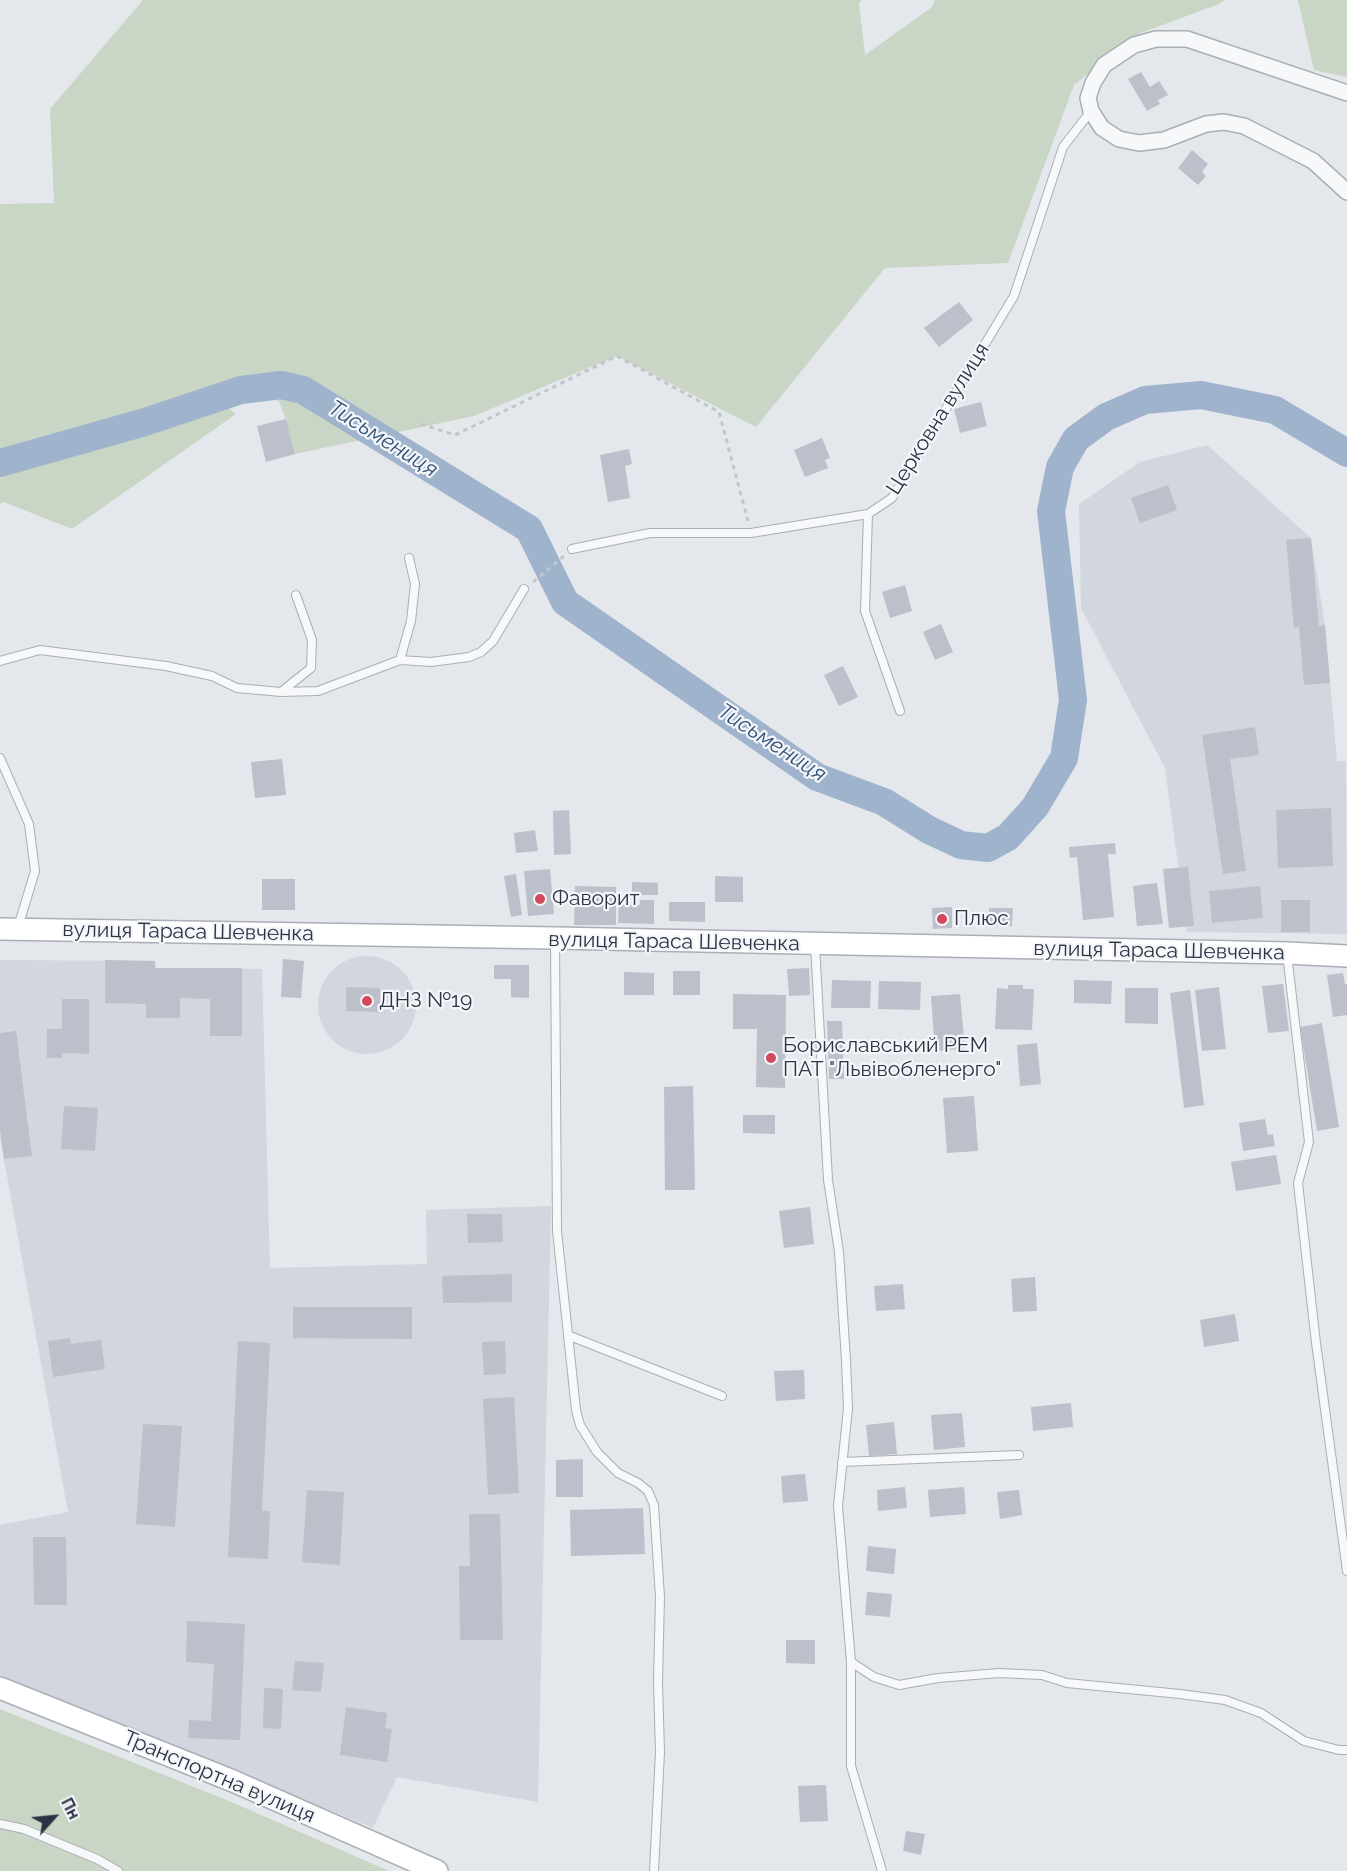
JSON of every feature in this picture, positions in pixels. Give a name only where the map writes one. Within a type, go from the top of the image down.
[{"type":"main road","name":"вулиця Тараса Шевченка","points":[[9,929],[555,938],[1347,956]]},
{"type":"main road","name":"Транспортна вулиця","points":[[0,1688],[233,1781],[437,1871]]},
{"type":"street","points":[[1347,93],[1187,39],[1156,39],[1134,45],[1104,65],[1093,83],[1088,98],[1091,111],[1102,128],[1119,139],[1139,143],[1164,140],[1206,124],[1224,122],[1244,126],[1313,161],[1347,192]]},
{"type":"lane","name":"Церковна вулиця","points":[[572,549],[650,533],[751,533],[867,514],[892,498],[1014,296],[1063,147],[1091,111]]},
{"type":"lane","points":[[867,514],[865,611],[900,711]]},
{"type":"lane","points":[[400,660],[411,621],[415,584],[409,558]]},
{"type":"lane","points":[[0,661],[40,650],[166,666],[212,676],[237,688],[281,692],[318,691],[400,660],[431,662],[469,657],[481,652],[493,641],[524,589]]},
{"type":"lane","points":[[281,692],[311,668],[312,640],[296,595]]},
{"type":"lane","points":[[0,758],[29,824],[35,871],[9,929]]},
{"type":"lane","points":[[555,938],[557,1231],[570,1336],[573,1390],[580,1425],[597,1452],[618,1473],[648,1491],[654,1505],[660,1597],[658,1682],[660,1752],[654,1871]]},
{"type":"lane","points":[[815,945],[828,1180],[839,1252],[848,1408],[838,1506],[851,1662],[850,1766],[882,1871]]},
{"type":"lane","points":[[1287,953],[1309,1142],[1298,1183],[1316,1343],[1347,1571]]},
{"type":"lane","points":[[570,1336],[722,1396]]},
{"type":"lane","points":[[842,1462],[1019,1455]]},
{"type":"lane","points":[[851,1662],[874,1677],[899,1685],[938,1678],[999,1673],[1042,1675],[1067,1683],[1225,1700],[1261,1713],[1304,1741],[1347,1750]]},
{"type":"lane","points":[[0,1824],[24,1829],[97,1859],[118,1871]]},
{"type":"path","points":[[421,424],[455,435],[617,356],[719,412],[751,533]]},
{"type":"path","points":[[524,589],[572,549]]},
{"type":"shaded area","points":[[1207,445],[1311,538],[1325,625],[1337,761],[1346,761],[1347,934],[1187,932],[1165,768],[1081,608],[1079,504],[1140,462]]},
{"type":"shaded area","name":"ДНЗ №19","points":[[367,956],[386,960],[402,970],[412,986],[416,1005],[412,1024],[402,1040],[386,1050],[367,1054],[348,1050],[332,1040],[322,1024],[318,1005],[322,986],[332,970],[348,960]]},
{"type":"shaded area","points":[[0,960],[155,961],[156,968],[262,969],[270,1268],[427,1264],[426,1210],[551,1206],[538,1802],[397,1777],[373,1828],[0,1675],[0,1525],[68,1512],[0,1138]]},
{"type":"green space","points":[[143,0],[861,0],[859,4],[865,55],[932,7],[935,0],[1225,0],[1138,34],[1074,85],[1008,263],[885,268],[756,427],[617,356],[474,416],[295,454],[279,402],[240,378],[219,401],[236,414],[72,529],[4,502],[0,504],[0,204],[54,203],[50,109]]},
{"type":"green space","points":[[1298,0],[1347,0],[1347,77],[1314,70]]},
{"type":"green space","points":[[0,1709],[234,1803],[389,1871],[0,1871]]},
{"type":"building","points":[[1141,72],[1150,87],[1159,81],[1168,95],[1158,100],[1160,104],[1147,111],[1128,79]]},
{"type":"building","points":[[1192,150],[1208,164],[1202,172],[1206,176],[1198,185],[1178,168]]},
{"type":"building","points":[[959,302],[973,320],[939,347],[924,328]]},
{"type":"building","points":[[981,402],[987,426],[960,433],[954,409]]},
{"type":"building","points":[[286,419],[295,454],[266,462],[257,426]]},
{"type":"building","points":[[822,438],[830,458],[825,460],[828,468],[805,477],[794,450]]},
{"type":"building","points":[[629,449],[632,464],[625,466],[630,498],[608,502],[600,455]]},
{"type":"building","points":[[1168,485],[1177,510],[1140,523],[1131,498]]},
{"type":"building","points":[[1311,538],[1319,626],[1325,625],[1330,683],[1304,685],[1299,627],[1294,628],[1286,540]]},
{"type":"building","points":[[905,585],[912,611],[890,618],[882,592]]},
{"type":"building","points":[[941,624],[953,652],[935,660],[923,632]]},
{"type":"building","points":[[843,666],[858,697],[839,706],[824,675]]},
{"type":"building","points":[[1255,727],[1259,755],[1230,759],[1246,871],[1223,874],[1202,735]]},
{"type":"building","points":[[282,759],[286,795],[255,798],[251,762]]},
{"type":"building","points":[[1331,808],[1333,866],[1278,868],[1276,810]]},
{"type":"building","points":[[569,810],[571,854],[554,855],[553,811]]},
{"type":"building","points":[[535,830],[538,851],[516,853],[514,833]]},
{"type":"building","points":[[1115,843],[1116,854],[1108,854],[1114,917],[1083,920],[1077,857],[1070,858],[1069,847]]},
{"type":"building","points":[[1188,867],[1194,926],[1169,928],[1163,869]]},
{"type":"building","points":[[550,869],[554,914],[528,916],[524,871]]},
{"type":"building","points":[[516,874],[522,915],[511,917],[504,876]]},
{"type":"building","points":[[715,876],[743,877],[743,902],[715,902]]},
{"type":"building","points":[[262,879],[295,879],[295,910],[262,910]]},
{"type":"building","points":[[632,882],[658,883],[658,895],[632,895]]},
{"type":"building","points":[[1157,883],[1163,924],[1137,926],[1133,886]]},
{"type":"building","points":[[575,886],[616,887],[616,925],[574,925]]},
{"type":"building","points":[[1260,886],[1263,918],[1212,923],[1209,891]]},
{"type":"building","points":[[640,900],[654,900],[654,924],[618,923],[619,905],[640,905]]},
{"type":"building","points":[[1281,900],[1310,900],[1310,932],[1281,932]]},
{"type":"building","points":[[669,902],[705,902],[705,922],[669,921]]},
{"type":"building","points":[[952,907],[952,928],[933,929],[932,908]]},
{"type":"building","points":[[989,908],[1013,908],[1012,926],[989,925]]},
{"type":"building","points":[[283,959],[304,961],[301,998],[281,997]]},
{"type":"building","points":[[105,960],[155,961],[155,968],[242,968],[242,1036],[210,1036],[210,999],[180,998],[180,1018],[146,1018],[146,1004],[105,1003]]},
{"type":"building","points":[[494,965],[529,965],[529,998],[511,997],[511,979],[494,979]]},
{"type":"building","points":[[809,968],[810,995],[789,996],[787,969]]},
{"type":"building","points":[[673,971],[700,971],[700,995],[673,995]]},
{"type":"building","points":[[624,972],[654,973],[654,995],[624,995]]},
{"type":"building","points":[[1343,973],[1345,984],[1347,984],[1347,1015],[1333,1017],[1327,975]]},
{"type":"building","points":[[832,980],[871,981],[870,1008],[831,1008]]},
{"type":"building","points":[[1074,980],[1112,981],[1111,1004],[1074,1003]]},
{"type":"building","points":[[879,981],[921,982],[920,1010],[878,1009]]},
{"type":"building","points":[[1283,984],[1289,1031],[1268,1033],[1262,986]]},
{"type":"building","points":[[1008,985],[1023,985],[1023,989],[1034,989],[1032,1030],[995,1029],[997,988],[1008,989]]},
{"type":"building","points":[[346,987],[380,988],[380,1012],[346,1011]]},
{"type":"building","points":[[1219,987],[1226,1049],[1202,1051],[1195,990]]},
{"type":"building","points":[[1125,988],[1158,988],[1158,1024],[1125,1023]]},
{"type":"building","points":[[1190,990],[1204,1105],[1184,1108],[1170,993]]},
{"type":"building","name":"Бориславський РЕМ ПАТ \"Львівобленерго\"","points":[[733,994],[786,995],[785,1088],[756,1087],[757,1029],[733,1029]]},
{"type":"building","points":[[960,994],[965,1049],[935,1051],[931,996]]},
{"type":"building","points":[[62,999],[89,999],[89,1054],[62,1053],[62,1058],[47,1058],[47,1029],[62,1029]]},
{"type":"building","points":[[827,1021],[842,1021],[844,1079],[829,1079]]},
{"type":"building","points":[[1322,1023],[1339,1127],[1317,1131],[1300,1027]]},
{"type":"building","points":[[16,1031],[32,1156],[4,1159],[0,1128],[0,1033]]},
{"type":"building","points":[[1037,1043],[1041,1084],[1020,1086],[1017,1045]]},
{"type":"building","points":[[693,1086],[695,1190],[665,1190],[664,1087]]},
{"type":"building","points":[[974,1096],[978,1151],[947,1153],[943,1098]]},
{"type":"building","points":[[64,1106],[98,1108],[95,1151],[61,1149]]},
{"type":"building","points":[[743,1115],[775,1115],[775,1134],[743,1133]]},
{"type":"building","points":[[1265,1119],[1268,1135],[1273,1134],[1275,1146],[1243,1151],[1239,1123]]},
{"type":"building","points":[[1276,1155],[1281,1184],[1236,1191],[1231,1162]]},
{"type":"building","points":[[810,1207],[814,1244],[784,1248],[779,1211]]},
{"type":"building","points":[[467,1214],[502,1214],[503,1242],[468,1243]]},
{"type":"building","points":[[512,1274],[512,1302],[443,1303],[442,1276]]},
{"type":"building","points":[[1035,1277],[1037,1311],[1013,1312],[1011,1279]]},
{"type":"building","points":[[903,1284],[905,1309],[876,1311],[874,1286]]},
{"type":"building","points":[[293,1307],[412,1307],[412,1339],[293,1338]]},
{"type":"building","points":[[1235,1314],[1239,1341],[1204,1347],[1200,1320]]},
{"type":"building","points":[[70,1338],[71,1344],[101,1340],[105,1369],[53,1377],[48,1341]]},
{"type":"building","points":[[238,1341],[270,1343],[262,1511],[270,1511],[268,1559],[228,1557]]},
{"type":"building","points":[[505,1341],[506,1374],[484,1375],[482,1342]]},
{"type":"building","points":[[804,1370],[805,1399],[776,1401],[774,1371]]},
{"type":"building","points":[[514,1397],[519,1493],[488,1495],[483,1399]]},
{"type":"building","points":[[1071,1403],[1073,1427],[1033,1431],[1031,1407]]},
{"type":"building","points":[[962,1413],[965,1447],[934,1450],[931,1415]]},
{"type":"building","points":[[894,1422],[897,1454],[869,1456],[866,1425]]},
{"type":"building","points":[[143,1424],[182,1426],[175,1527],[136,1524]]},
{"type":"building","points":[[583,1459],[583,1497],[556,1497],[556,1460]]},
{"type":"building","points":[[805,1474],[808,1501],[783,1503],[781,1476]]},
{"type":"building","points":[[905,1487],[907,1508],[878,1511],[877,1490]]},
{"type":"building","points":[[964,1487],[966,1514],[930,1517],[928,1490]]},
{"type":"building","points":[[307,1490],[344,1492],[340,1565],[302,1562]]},
{"type":"building","points":[[1019,1490],[1022,1515],[1000,1519],[997,1492]]},
{"type":"building","points":[[643,1508],[645,1554],[571,1556],[570,1510]]},
{"type":"building","points":[[469,1514],[500,1514],[503,1640],[460,1640],[459,1566],[470,1566]]},
{"type":"building","points":[[33,1537],[66,1537],[67,1605],[34,1605]]},
{"type":"building","points":[[868,1546],[896,1549],[894,1574],[866,1571]]},
{"type":"building","points":[[867,1592],[892,1594],[890,1617],[865,1615]]},
{"type":"building","points":[[187,1621],[245,1624],[240,1740],[188,1738],[189,1720],[211,1721],[214,1664],[186,1662]]},
{"type":"building","points":[[786,1640],[815,1640],[815,1664],[786,1663]]},
{"type":"building","points":[[295,1661],[324,1663],[321,1692],[292,1690]]},
{"type":"building","points":[[264,1688],[283,1689],[281,1729],[263,1728]]},
{"type":"building","points":[[346,1707],[387,1713],[385,1728],[392,1729],[387,1762],[340,1755]]},
{"type":"building","points":[[826,1785],[828,1821],[800,1822],[798,1786]]},
{"type":"building","points":[[906,1831],[925,1834],[921,1855],[903,1851]]},
{"type":"waterway","name":"Тисьмениця","points":[[0,463],[145,422],[241,390],[281,385],[303,390],[529,529],[565,602],[817,777],[884,802],[929,830],[961,845],[988,848],[1008,837],[1035,807],[1064,758],[1073,700],[1051,511],[1060,467],[1076,439],[1106,417],[1145,400],[1201,395],[1275,410],[1347,453]]},
{"type":"place","name":"Фаворит","points":[[540,899]]},
{"type":"place","name":"Плюс","points":[[942,919]]},
{"type":"place","name":"ДНЗ №19","points":[[367,1001]]},
{"type":"place","name":"Бориславський РЕМ ПАТ \"Львівобленерго\"","points":[[771,1058]]}]
